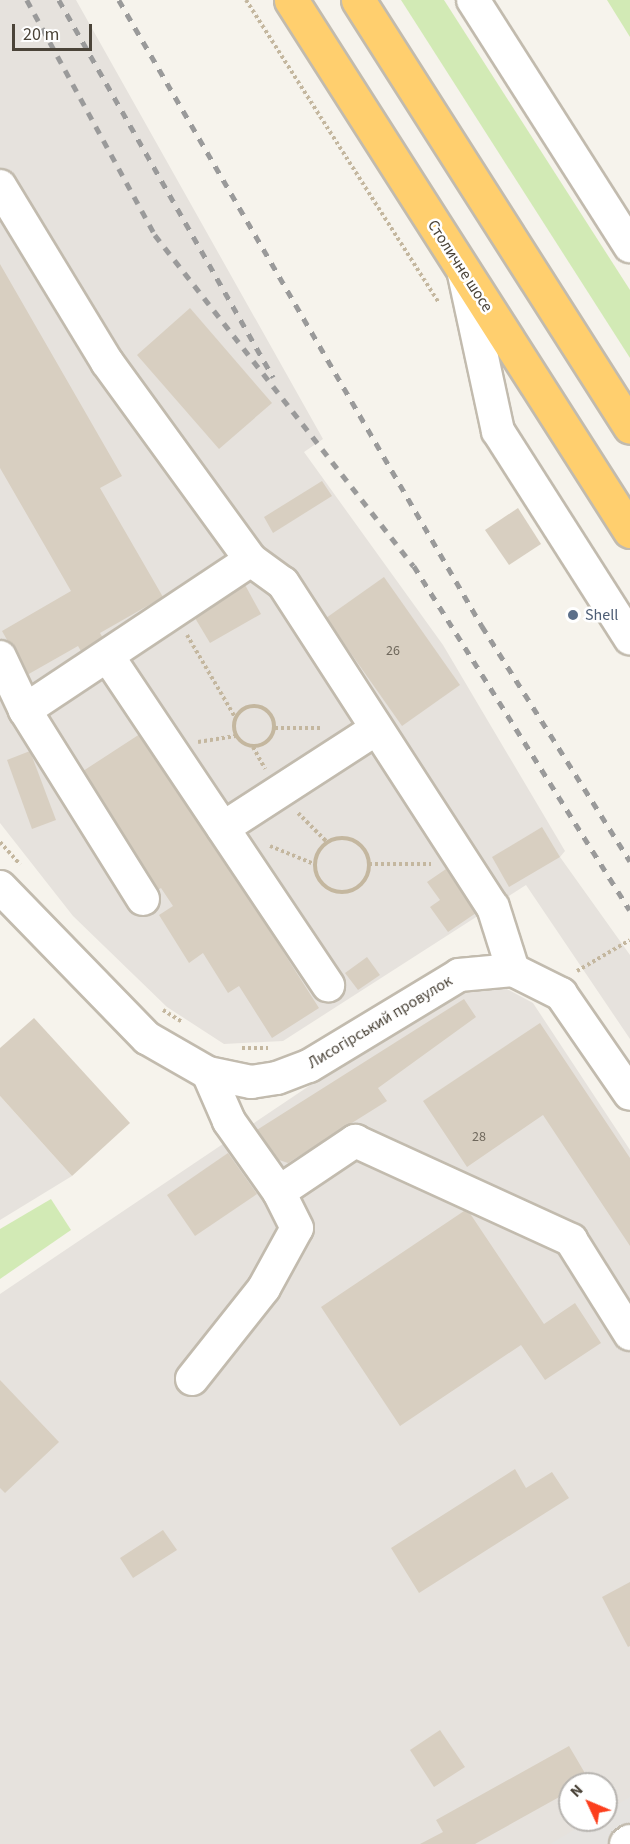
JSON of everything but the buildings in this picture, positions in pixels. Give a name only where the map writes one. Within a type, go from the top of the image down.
[{"type":"highway","name":"Столичне шосе","points":[[291,0],[463,273],[630,531]]},
{"type":"highway","points":[[358,0],[630,427]]},
{"type":"street","points":[[473,0],[630,246]]},
{"type":"street","points":[[0,186],[107,362],[251,560],[283,583],[493,907],[513,970],[551,987],[578,1015],[630,1094]]},
{"type":"street","points":[[463,273],[498,431],[630,638]]},
{"type":"street","points":[[25,710],[109,658],[251,560]]},
{"type":"street","points":[[0,657],[25,710],[143,899]]},
{"type":"street","points":[[109,658],[328,985]]},
{"type":"street","points":[[223,828],[376,729]]},
{"type":"street","name":"Лисогірський провулок","points":[[11,877],[147,1038],[208,1073],[251,1082],[278,1078],[309,1066],[459,975],[513,970]]},
{"type":"street","points":[[192,1379],[264,1288],[297,1228],[279,1192],[229,1121],[208,1073]]},
{"type":"street","points":[[279,1192],[355,1141],[571,1240],[630,1334]]},
{"type":"street","points":[[626,1844],[630,1841]]},
{"type":"path","points":[[246,0],[442,306]]},
{"type":"path","points":[[175,613],[235,717],[236,736],[243,743],[263,745],[271,738],[273,719],[262,707],[248,706],[235,717]]},
{"type":"path","points":[[277,793],[327,842]]},
{"type":"path","points":[[349,839],[366,853],[369,864],[361,885],[352,891],[329,890],[314,864],[327,842],[349,839]]},
{"type":"path","points":[[0,842],[11,877]]},
{"type":"path","points":[[369,864],[465,864]]},
{"type":"path","points":[[551,987],[630,940]]},
{"type":"path","points":[[154,1005],[191,1027]]},
{"type":"path","points":[[238,1049],[278,1047]]},
{"type":"shaded area","points":[[0,0],[76,0],[323,439],[304,452],[443,645],[565,851],[560,857],[630,955],[630,1039],[526,885],[283,1041],[224,1044],[167,1007],[73,916],[0,823]]},
{"type":"shaded area","points":[[477,973],[533,1003],[630,1150],[630,1844],[0,1844],[0,1294]]},
{"type":"shaded area","points":[[0,1096],[72,1176],[0,1220]]},
{"type":"shaded area","points":[[630,1797],[630,1835],[615,1844],[550,1844],[570,1832],[618,1832],[618,1804]]},
{"type":"green space","points":[[401,0],[444,0],[630,290],[630,358]]},
{"type":"green space","points":[[607,0],[630,0],[630,37]]},
{"type":"green space","points":[[51,1199],[71,1230],[0,1279],[0,1229]]},
{"type":"railway","points":[[27,0],[155,235],[414,566],[630,910]]},
{"type":"railway","points":[[59,0],[273,377]]},
{"type":"railway","points":[[119,0],[482,626],[630,861]]},
{"type":"place","name":"Shell","points":[[573,615]]}]
